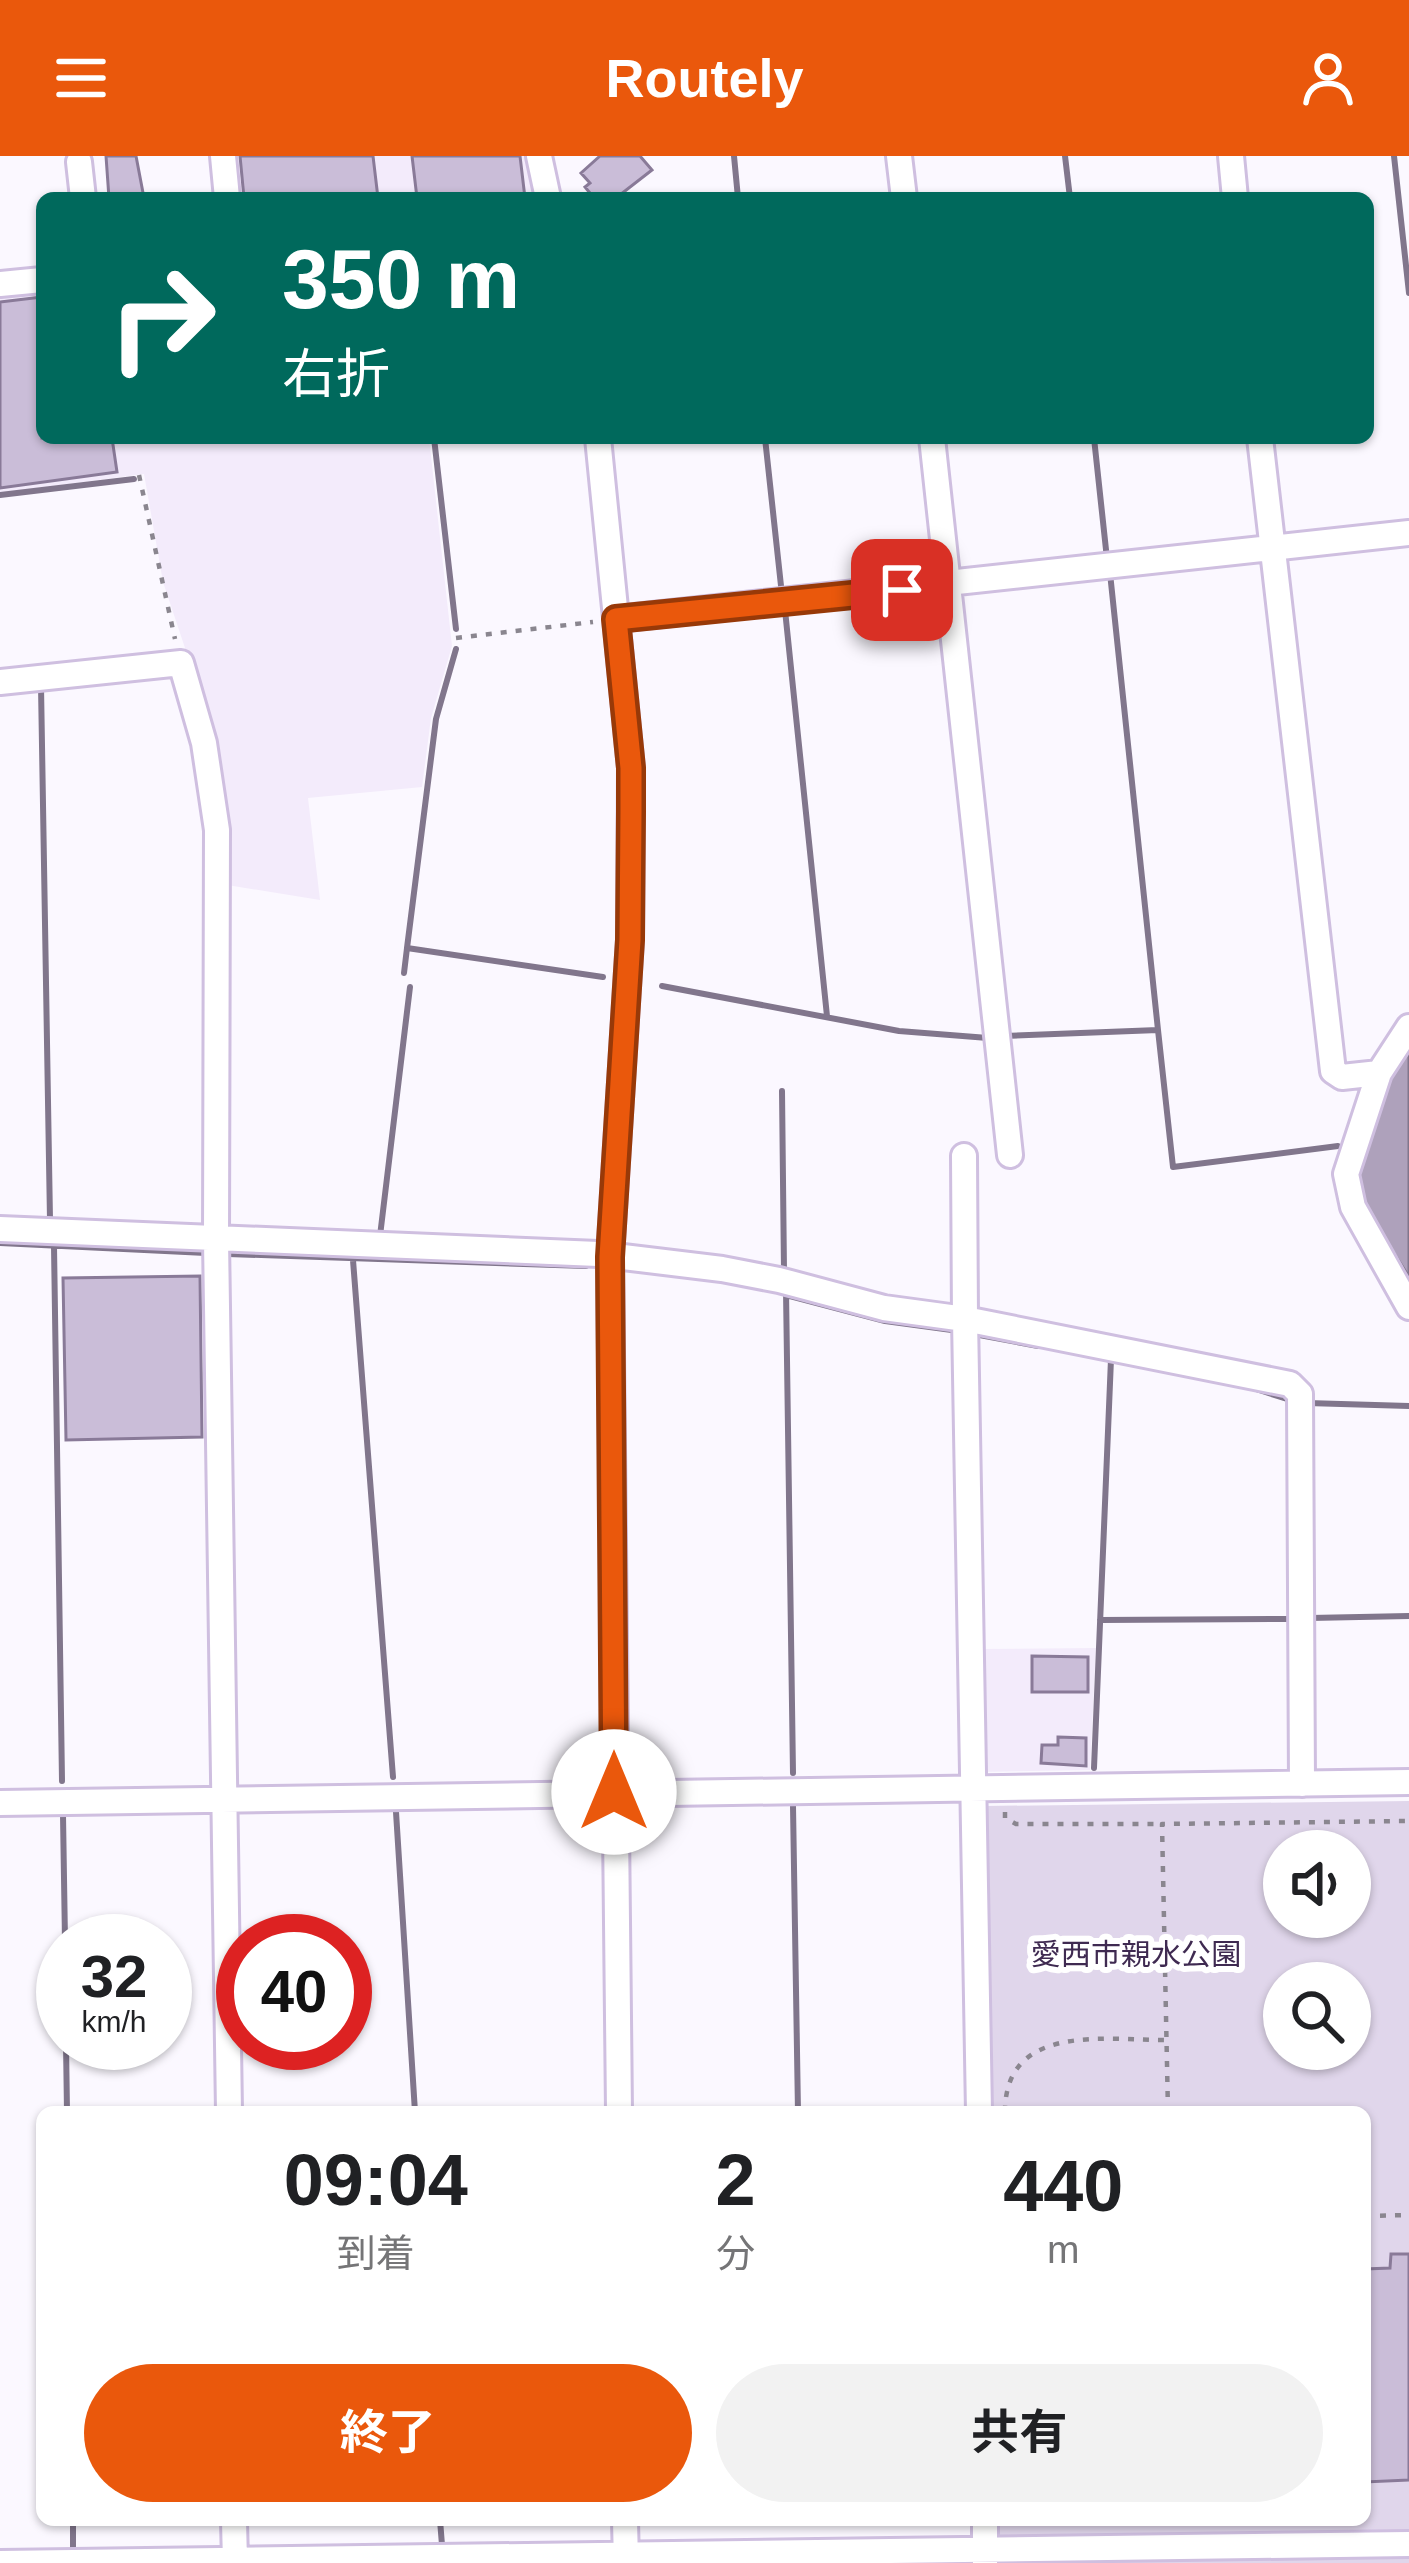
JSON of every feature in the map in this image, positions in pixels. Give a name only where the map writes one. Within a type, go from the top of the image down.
[{"type":"street","points":[[223,156],[226,192]]},
{"type":"street","points":[[539,156],[547,192]]},
{"type":"street","points":[[899,156],[903,192]]},
{"type":"street","points":[[1231,156],[1234,192]]},
{"type":"street","points":[[79,162],[82,192]]},
{"type":"street","points":[[0,284],[36,281]]},
{"type":"street","points":[[599,444],[631,768],[631,919],[610,1257],[619,2106]]},
{"type":"street","points":[[933,444],[1010,1155]]},
{"type":"street","points":[[1261,444],[1329,1054],[1333,1071],[1342,1077],[1379,1073]]},
{"type":"street","points":[[616,619],[1409,533]]},
{"type":"street","points":[[0,682],[182,663],[204,743],[217,830],[216,1240],[229,2106]]},
{"type":"street","points":[[1409,1027],[1379,1073],[1346,1174],[1353,1207],[1409,1307]]},
{"type":"street","points":[[964,1156],[979,2106]]},
{"type":"street","points":[[0,1229],[598,1254],[722,1269],[884,1308],[965,1319],[1290,1384],[1300,1394],[1302,1784]]},
{"type":"street","points":[[0,1803],[1409,1782]]},
{"type":"street","points":[[234,2526],[235,2561]]},
{"type":"street","points":[[625,2526],[626,2559]]},
{"type":"street","points":[[1184,2526],[1184,2547]]},
{"type":"street","points":[[0,2563],[985,2556],[1409,2544]]},
{"type":"path","points":[[139,475],[159,579],[182,663]]},
{"type":"path","points":[[456,638],[616,619]]},
{"type":"path","points":[[1002,1789],[1005,1818],[1016,1824],[1409,1821]]},
{"type":"path","points":[[1162,1824],[1168,2106]]},
{"type":"path","points":[[1006,2106],[1008,2080],[1042,2047],[1066,2040],[1167,2040]]},
{"type":"path","points":[[1371,2216],[1409,2215]]},
{"type":"shaded area","points":[[227,156],[525,156],[533,192],[230,192]]},
{"type":"shaded area","points":[[36,286],[36,444],[430,444],[452,646],[431,718],[422,787],[308,798],[320,900],[221,884],[193,672],[163,582],[144,474],[0,493],[0,290]]},
{"type":"shaded area","points":[[1409,1046],[1409,1277],[1371,1216],[1359,1179],[1372,1118]]},
{"type":"shaded area","points":[[1096,1648],[1090,1770],[980,1772],[978,1649]]},
{"type":"green space","name":"愛西市親水公園","points":[[1409,1801],[1409,2563],[991,2563],[990,2526],[1371,2526],[1371,2106],[987,2106],[985,1806]]},
{"type":"building","points":[[106,156],[136,156],[143,192],[109,192]]},
{"type":"building","points":[[240,156],[373,156],[377,192],[243,192]]},
{"type":"building","points":[[412,156],[520,156],[524,192],[416,192]]},
{"type":"building","points":[[600,156],[640,156],[652,170],[624,192],[589,192],[585,187],[590,183],[581,173]]},
{"type":"building","points":[[36,298],[36,444],[113,444],[117,472],[0,488],[0,302]]},
{"type":"building","points":[[200,1276],[202,1437],[66,1440],[63,1278]]},
{"type":"building","points":[[1032,1656],[1088,1657],[1088,1692],[1032,1692]]},
{"type":"building","points":[[1058,1737],[1086,1738],[1086,1766],[1041,1763],[1042,1745],[1058,1745]]},
{"type":"building","points":[[1391,2254],[1409,2254],[1409,2480],[1371,2482],[1371,2269],[1390,2268]]},
{"type":"waterway","points":[[734,156],[737,192]]},
{"type":"waterway","points":[[1065,156],[1069,192]]},
{"type":"waterway","points":[[1394,156],[1409,293]]},
{"type":"waterway","points":[[435,444],[456,629]]},
{"type":"waterway","points":[[766,444],[782,595]]},
{"type":"waterway","points":[[1095,444],[1107,559]]},
{"type":"waterway","points":[[0,495],[134,479]]},
{"type":"waterway","points":[[1110,573],[1158,1030]]},
{"type":"waterway","points":[[785,610],[827,1016]]},
{"type":"waterway","points":[[407,948],[436,719],[456,649]]},
{"type":"waterway","points":[[41,686],[50,1220]]},
{"type":"waterway","points":[[404,973],[407,948],[603,977]]},
{"type":"waterway","points":[[662,986],[899,1031],[988,1038]]},
{"type":"waterway","points":[[380,1236],[410,987]]},
{"type":"waterway","points":[[1004,1036],[1158,1030],[1173,1167],[1338,1146]]},
{"type":"waterway","points":[[782,1091],[784,1271]]},
{"type":"waterway","points":[[0,1243],[206,1253]]},
{"type":"waterway","points":[[54,1246],[62,1781]]},
{"type":"waterway","points":[[228,1254],[586,1266]]},
{"type":"waterway","points":[[353,1260],[393,1777]]},
{"type":"waterway","points":[[786,1291],[793,1773]]},
{"type":"waterway","points":[[786,1295],[885,1321],[959,1331]]},
{"type":"waterway","points":[[974,1334],[1038,1346]]},
{"type":"waterway","points":[[1094,1768],[1111,1359]]},
{"type":"waterway","points":[[1256,1389],[1287,1399]]},
{"type":"waterway","points":[[1307,1403],[1409,1406]]},
{"type":"waterway","points":[[1310,1618],[1409,1616]]},
{"type":"waterway","points":[[1100,1620],[1291,1619]]},
{"type":"waterway","points":[[793,1806],[798,2106]]},
{"type":"waterway","points":[[396,1812],[415,2106]]},
{"type":"waterway","points":[[63,1815],[65,1914]]},
{"type":"waterway","points":[[66,2070],[67,2106]]},
{"type":"waterway","points":[[73,2526],[73,2550]]},
{"type":"waterway","points":[[440,2526],[442,2545]]},
{"type":"route","points":[[614,1792],[610,1257],[630,940],[631,811],[616,619],[902,590]]}]
